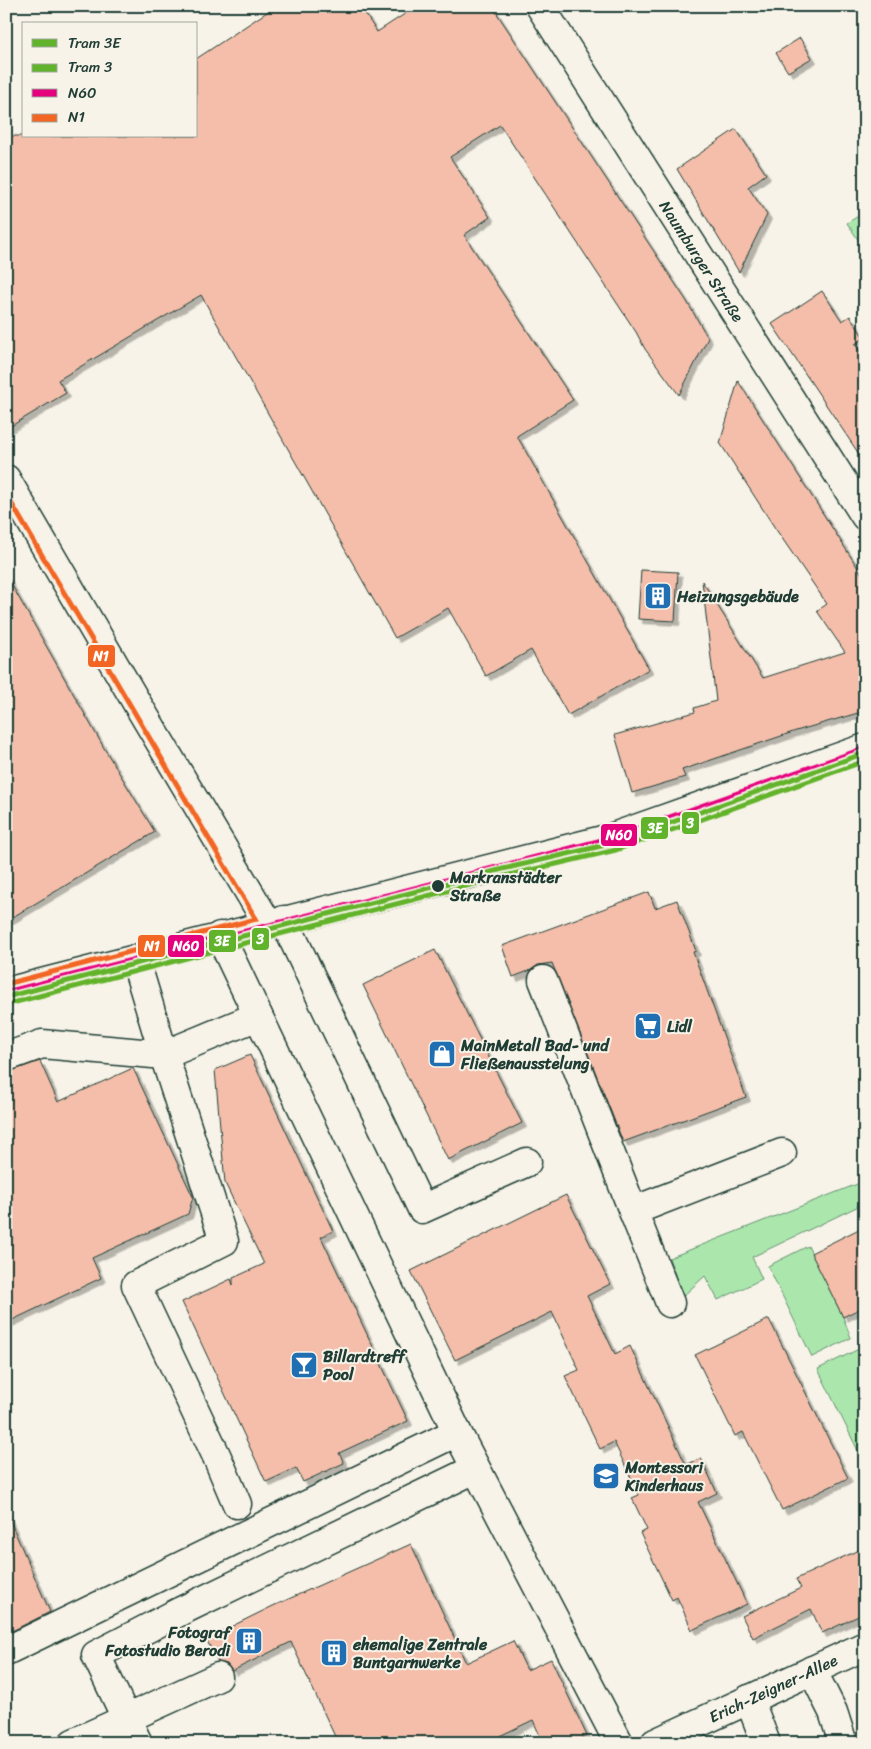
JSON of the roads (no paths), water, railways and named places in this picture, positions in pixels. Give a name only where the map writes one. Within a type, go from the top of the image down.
[{"type":"street","name":"Naumburger Straße","points":[[540,6],[865,516]]},
{"type":"street","points":[[6,479],[138,706],[276,922],[422,1209],[527,1162]]},
{"type":"street","points":[[6,992],[610,838],[865,748]]},
{"type":"street","points":[[220,936],[457,1432],[619,1743]]},
{"type":"street","points":[[134,959],[224,1241],[136,1285],[218,1457],[236,1504]]},
{"type":"street","points":[[544,980],[670,1303]]},
{"type":"street","points":[[6,1057],[42,1044],[164,1055],[258,1016]]},
{"type":"street","points":[[633,1211],[782,1153]]},
{"type":"street","points":[[6,1651],[457,1432]]},
{"type":"street","points":[[138,1743],[96,1654],[476,1469]]},
{"type":"street","name":"Erich-Zeigner-Allee","points":[[655,1743],[865,1646]]},
{"type":"street","points":[[812,1670],[833,1712],[843,1743]]},
{"type":"street","points":[[73,1743],[218,1677]]},
{"type":"street","points":[[749,1699],[766,1743]]},
{"type":"tram line","name":"3E","points":[[6,997],[503,869],[614,843],[865,753]]},
{"type":"tram line","name":"3","points":[[8,1004],[505,876],[616,850],[865,761]]},
{"type":"place","name":"Heizungsgebäude","points":[[658,596]]},
{"type":"place","name":"Markranstädter Straße","points":[[438,886]]},
{"type":"place","name":"Lidl","points":[[648,1026]]},
{"type":"place","name":"MainMetall Bad- und Fließenausstelung","points":[[442,1054]]},
{"type":"place","name":"Billardtreff Pool","points":[[304,1365]]},
{"type":"place","name":"Montessori Kinderhaus","points":[[606,1476]]},
{"type":"place","name":"Fotograf Fotostudio Berodi","points":[[249,1641]]},
{"type":"place","name":"ehemalige Zentrale Buntgarnwerke","points":[[334,1653]]}]
